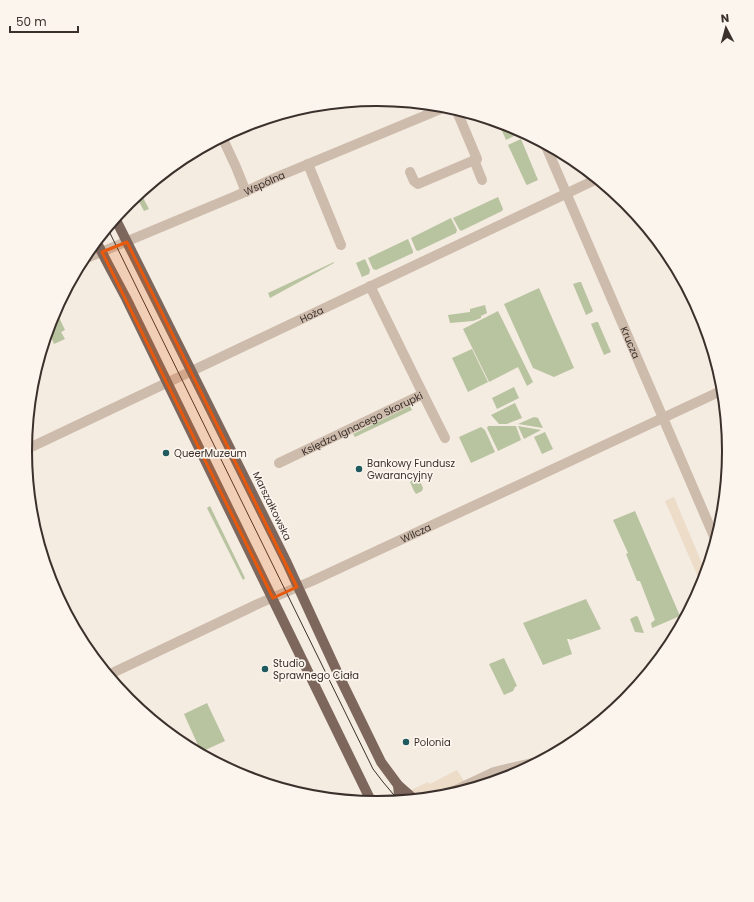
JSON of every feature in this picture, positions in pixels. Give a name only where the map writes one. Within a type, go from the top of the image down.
[{"type":"main road","name":"Marszałkowska","points":[[118,224],[298,587],[381,762],[398,785],[409,794]]},
{"type":"main road","points":[[99,247],[168,382],[370,796]]},
{"type":"main road","points":[[398,785],[399,795]]},
{"type":"street","name":"Wspólna","points":[[92,256],[435,111]]},
{"type":"street","points":[[459,116],[476,159],[474,160],[482,180]]},
{"type":"street","points":[[224,142],[246,192]]},
{"type":"street","name":"Krucza","points":[[548,151],[712,532]]},
{"type":"street","points":[[410,172],[414,181],[418,184],[474,160]]},
{"type":"street","points":[[308,164],[341,245]]},
{"type":"street","name":"Hoża","points":[[32,447],[592,181]]},
{"type":"street","name":"Księdza Ignacego Skorupki","points":[[279,463],[423,394],[370,286]]},
{"type":"street","name":"Wilcza","points":[[113,673],[717,393]]},
{"type":"street","points":[[423,394],[445,438]]},
{"type":"street","points":[[472,782],[494,772],[515,767]]},
{"type":"highlighted area","points":[[127,242],[297,587],[273,598],[102,252]]},
{"type":"green space","points":[[501,129],[516,135],[506,140]]},
{"type":"green space","points":[[521,139],[538,180],[527,185],[508,145]]},
{"type":"green space","points":[[498,197],[503,209],[502,211],[461,231],[459,229],[453,218]]},
{"type":"green space","points":[[143,198],[149,209],[144,211],[139,202]]},
{"type":"green space","points":[[451,218],[457,230],[456,233],[418,251],[416,250],[411,238]]},
{"type":"green space","points":[[408,239],[413,253],[376,270],[373,269],[368,258]]},
{"type":"green space","points":[[365,259],[370,270],[369,274],[362,277],[356,263]]},
{"type":"green space","points":[[334,263],[270,298],[268,293]]},
{"type":"green space","points":[[581,282],[593,311],[586,315],[573,284]]},
{"type":"green space","points":[[539,288],[574,368],[554,377],[533,368],[504,304]]},
{"type":"green space","points":[[485,305],[487,313],[481,316],[481,318],[473,321],[450,323],[448,315],[470,312],[470,309]]},
{"type":"green space","points":[[498,311],[533,382],[527,386],[518,367],[489,382],[463,329]]},
{"type":"green space","points":[[59,317],[65,330],[61,332],[65,339],[54,344],[51,337]]},
{"type":"green space","points":[[598,322],[611,352],[604,355],[591,324]]},
{"type":"green space","points":[[472,349],[488,382],[468,392],[452,358]]},
{"type":"green space","points":[[514,387],[519,398],[497,409],[492,398]]},
{"type":"green space","points":[[515,403],[522,418],[507,424],[499,424],[491,415]]},
{"type":"green space","points":[[410,406],[412,410],[355,437],[353,434]]},
{"type":"green space","points":[[534,417],[538,418],[543,428],[518,424]]},
{"type":"green space","points":[[488,426],[516,426],[521,440],[498,451],[487,428]]},
{"type":"green space","points":[[518,426],[541,430],[524,439]]},
{"type":"green space","points":[[481,427],[485,430],[495,452],[471,463],[459,437]]},
{"type":"green space","points":[[545,432],[553,449],[542,454],[534,437]]},
{"type":"green space","points":[[415,478],[419,479],[423,488],[422,491],[416,494],[410,482]]},
{"type":"green space","points":[[210,506],[245,578],[243,580],[207,508]]},
{"type":"green space","points":[[635,511],[680,616],[652,628],[651,623],[655,620],[640,581],[637,581],[626,554],[628,553],[613,520]]},
{"type":"green space","points":[[586,599],[601,629],[570,640],[567,639],[572,654],[543,665],[523,623]]},
{"type":"green space","points":[[636,616],[638,617],[644,633],[635,632],[630,619]]},
{"type":"green space","points":[[504,658],[517,686],[513,691],[504,695],[489,664]]},
{"type":"green space","points":[[207,703],[225,741],[205,750],[199,747],[184,714]]},
{"type":"shaded area","points":[[674,497],[703,565],[698,577],[665,501]]},
{"type":"shaded area","points":[[457,770],[466,784],[422,793],[402,795],[428,782],[430,784]]},
{"type":"tram line","points":[[110,233],[373,769],[394,795]]},
{"type":"place","name":"QueerMuzeum","points":[[166,453]]},
{"type":"place","name":"Bankowy Fundusz Gwarancyjny","points":[[359,469]]},
{"type":"place","name":"Studio Sprawnego Ciała","points":[[265,669]]},
{"type":"place","name":"Polonia","points":[[406,742]]}]
